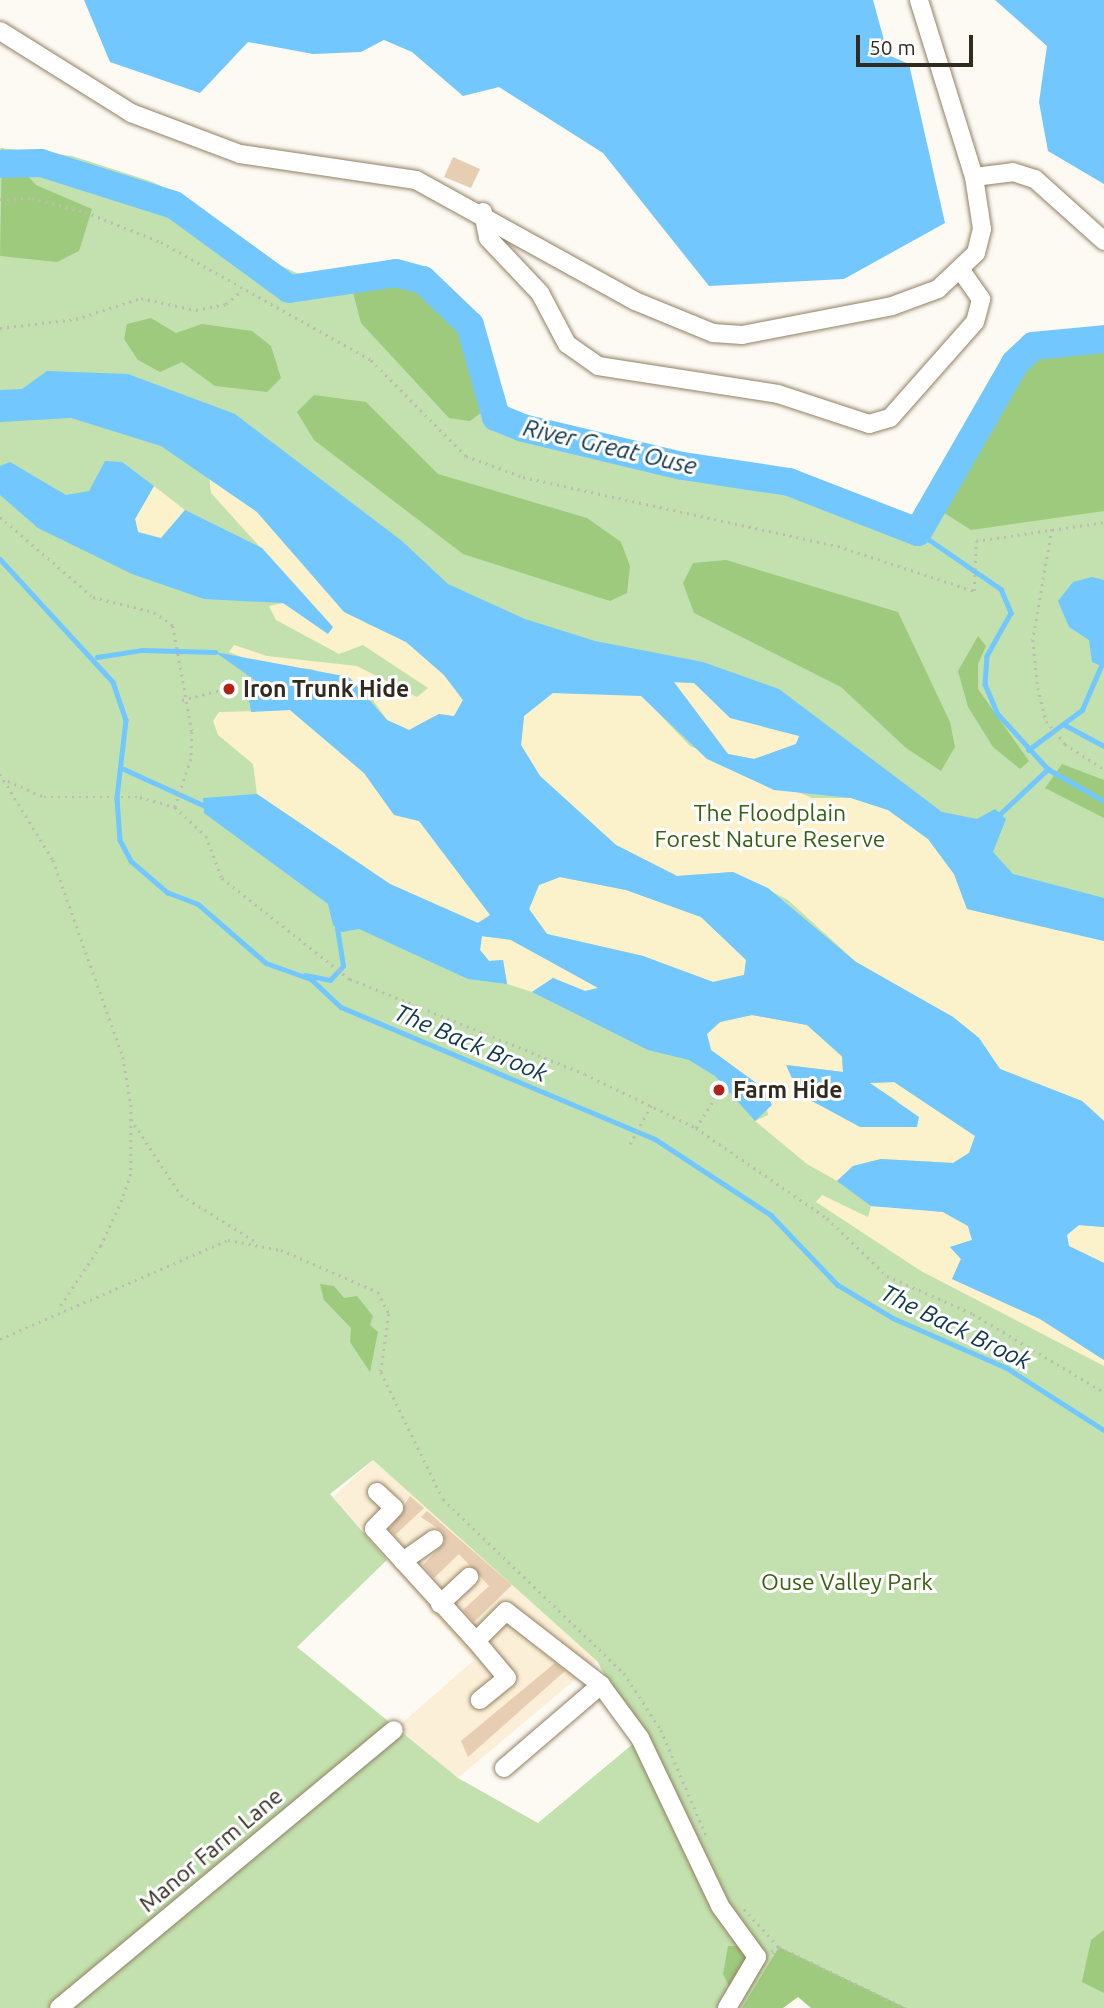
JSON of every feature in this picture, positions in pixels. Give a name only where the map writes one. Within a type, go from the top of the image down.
[{"type":"street","points":[[0,31],[97,94],[168,128],[240,154],[415,180],[483,212],[635,302],[713,333],[795,330],[892,306],[962,272],[976,253],[982,229],[974,177],[919,0]]},
{"type":"street","points":[[974,177],[1013,172],[1035,179],[1104,241]]},
{"type":"street","points":[[483,212],[488,238],[540,293],[567,344],[598,366],[778,394],[869,424],[890,418],[975,323],[981,299],[962,272]]},
{"type":"street","points":[[377,1492],[394,1508],[374,1529],[507,1678],[480,1700]]},
{"type":"street","points":[[404,1561],[434,1539]]},
{"type":"street","points":[[440,1604],[470,1577]]},
{"type":"street","points":[[476,1641],[506,1611],[601,1685],[640,1738],[720,1906],[757,1958],[727,2008]]},
{"type":"street","points":[[504,1768],[601,1685]]},
{"type":"street","name":"Manor Farm Lane","points":[[59,2008],[394,1730]]},
{"type":"path","points":[[0,199],[32,198],[85,212],[161,243],[371,360],[466,456],[523,477],[838,546],[974,591],[979,564],[976,541],[1104,523]]},
{"type":"path","points":[[0,328],[76,319],[141,298],[195,310],[226,304],[242,290]]},
{"type":"path","points":[[0,517],[93,597],[154,612],[173,626],[179,648],[182,699],[192,732],[187,770],[175,807]]},
{"type":"path","points":[[1052,529],[1033,640],[1046,721],[1065,744],[1104,769]]},
{"type":"path","points":[[182,699],[224,689]]},
{"type":"path","points":[[0,774],[8,781],[44,797],[124,799],[175,807],[206,836],[222,878],[349,979],[652,1104],[696,1128],[827,1218],[887,1276],[973,1314],[1104,1392]]},
{"type":"path","points":[[8,781],[53,860],[123,1057],[130,1117],[131,1174],[122,1200],[101,1246],[57,1311]]},
{"type":"path","points":[[696,1128],[717,1095]]},
{"type":"path","points":[[630,1144],[652,1104]]},
{"type":"path","points":[[130,1117],[181,1195],[258,1242],[378,1292],[389,1314],[381,1372],[443,1499],[624,1673],[661,1730],[710,1845]]},
{"type":"path","points":[[0,1339],[57,1311],[212,1245],[258,1242]]},
{"type":"path","points":[[740,1904],[779,1947],[906,2008]]},
{"type":"path","points":[[757,1958],[779,1947]]},
{"type":"shaded area","points":[[373,1460],[597,1661],[458,1778],[394,1730],[474,1660],[333,1497]]},
{"type":"green space","points":[[0,148],[72,156],[153,182],[192,202],[238,245],[305,277],[350,281],[391,270],[432,279],[464,303],[484,344],[498,400],[528,435],[927,522],[1007,371],[1043,342],[1104,341],[1104,2008],[842,2008],[790,1982],[764,2008],[0,2008]],"holes":[[[373,1460],[597,1661],[640,1738],[538,1823],[458,1778],[297,1647],[387,1560],[330,1494]]]},
{"type":"green space","points":[[2,148],[36,185],[92,209],[79,251],[57,262],[0,256]]},
{"type":"green space","points":[[391,270],[432,279],[464,303],[484,344],[498,400],[470,421],[449,418],[361,323],[350,281]]},
{"type":"green space","points":[[151,318],[176,333],[202,324],[252,331],[271,346],[281,378],[267,392],[215,386],[182,362],[160,372],[138,360],[124,339],[127,324]]},
{"type":"green space","points":[[1104,341],[1104,511],[971,530],[935,507],[1007,371],[1043,342]]},
{"type":"green space","points":[[314,395],[366,402],[438,474],[587,518],[621,542],[630,566],[627,593],[610,601],[463,554],[314,440],[297,412]]},
{"type":"green space","points":[[726,560],[898,612],[950,722],[955,747],[941,771],[906,748],[841,687],[694,613],[683,583],[693,563]]},
{"type":"green space","points":[[978,636],[986,646],[978,664],[978,689],[1029,761],[1020,769],[993,747],[968,707],[958,671]]},
{"type":"green space","points":[[1062,764],[1104,780],[1104,818],[1045,788]]},
{"type":"green space","points":[[320,1284],[334,1286],[344,1298],[357,1296],[373,1316],[370,1325],[378,1332],[370,1372],[350,1342],[351,1328],[324,1300]]},
{"type":"green space","points":[[1104,1930],[1104,1993],[1082,1982],[1091,1940]]},
{"type":"green space","points":[[728,1946],[740,1946],[747,1956],[731,1990],[723,1974]]},
{"type":"green space","points":[[779,1947],[906,2008],[811,2008],[798,1997],[783,2008],[742,2008]]},
{"type":"sand","points":[[209,475],[257,512],[330,595],[366,623],[407,642],[444,675],[463,700],[454,717],[439,714],[409,730],[387,720],[367,692],[312,669],[263,666],[229,652],[234,645],[267,656],[357,666],[417,697],[428,688],[363,645],[339,654],[276,620],[269,606],[283,603],[333,628],[211,493]]},
{"type":"sand","points":[[154,486],[185,510],[161,538],[148,539],[138,532],[135,519]]},
{"type":"sand","points":[[673,682],[693,683],[763,727],[800,736],[796,744],[754,759],[728,754]]},
{"type":"sand","points":[[552,693],[641,695],[690,746],[812,798],[851,798],[888,810],[928,839],[954,874],[967,909],[1104,941],[1104,1121],[1082,1101],[1000,1069],[979,1038],[953,1017],[856,962],[788,900],[733,872],[677,876],[616,845],[540,776],[521,745],[524,716]]},
{"type":"sand","points":[[290,710],[364,773],[394,814],[419,821],[440,842],[491,915],[478,923],[390,884],[257,794],[253,764],[218,735],[213,721],[219,712]]},
{"type":"sand","points":[[560,877],[626,890],[701,917],[747,960],[744,975],[713,982],[643,956],[547,934],[529,909],[539,885]]},
{"type":"sand","points":[[481,936],[511,940],[599,988],[585,991],[553,978],[532,992],[507,984],[503,960],[489,961],[480,950]]},
{"type":"sand","points":[[752,1015],[807,1025],[842,1057],[843,1072],[787,1065],[899,1102],[869,1083],[894,1082],[958,1119],[975,1136],[969,1153],[953,1163],[881,1159],[853,1166],[837,1181],[807,1164],[755,1121],[768,1115],[763,1088],[711,1050],[707,1034],[720,1022]]},
{"type":"sand","points":[[822,1195],[868,1217],[871,1206],[907,1208],[943,1212],[968,1226],[972,1240],[950,1247],[961,1259],[952,1279],[1040,1319],[1104,1360],[1104,1366],[921,1271],[816,1202]]},
{"type":"sand","points":[[1079,1225],[1104,1227],[1104,1263],[1068,1246],[1067,1234]]},
{"type":"water","points":[[84,0],[873,0],[888,55],[909,64],[945,223],[844,279],[709,286],[603,153],[499,87],[463,96],[412,52],[384,40],[361,52],[313,54],[248,42],[200,93],[110,62]]},
{"type":"water","points":[[995,0],[1104,0],[1104,184],[1048,151],[1039,102],[1047,46]]},
{"type":"water","points":[[47,371],[128,374],[235,414],[402,541],[448,584],[525,619],[595,641],[703,662],[779,689],[942,812],[977,819],[995,809],[1006,819],[993,852],[1013,874],[1104,898],[1104,941],[967,909],[954,874],[928,839],[888,810],[851,798],[774,790],[707,759],[641,696],[553,693],[524,716],[521,745],[540,776],[616,845],[677,876],[733,872],[768,888],[856,962],[953,1017],[979,1038],[1000,1069],[1082,1101],[1104,1121],[1104,1227],[1079,1225],[1067,1235],[1069,1246],[1104,1263],[1104,1360],[1040,1319],[952,1279],[961,1259],[950,1247],[972,1240],[968,1226],[943,1212],[871,1206],[837,1181],[853,1166],[881,1159],[953,1163],[969,1153],[975,1136],[894,1082],[870,1083],[919,1117],[917,1127],[860,1127],[799,1094],[786,1065],[843,1072],[842,1056],[807,1025],[752,1015],[720,1022],[707,1034],[711,1050],[763,1088],[772,1105],[755,1121],[715,1076],[689,1060],[648,1050],[532,992],[553,978],[585,991],[598,988],[511,940],[482,936],[480,950],[489,961],[503,960],[507,984],[468,979],[359,929],[342,932],[333,925],[328,904],[204,813],[203,798],[257,794],[390,884],[478,923],[490,915],[419,821],[394,815],[364,773],[290,710],[251,712],[249,700],[260,695],[259,683],[215,652],[349,677],[387,720],[409,730],[439,714],[454,716],[463,700],[444,675],[406,642],[344,612],[257,512],[161,446],[71,418],[0,422],[0,390],[22,389]],"holes":[[[674,682],[694,683],[730,718],[799,736],[796,744],[754,759],[728,754]],[[560,877],[626,890],[701,917],[746,960],[744,975],[713,982],[643,956],[547,934],[529,909],[539,885]]]},
{"type":"water","points":[[105,461],[122,462],[154,486],[135,519],[138,532],[161,538],[185,510],[262,548],[333,627],[328,634],[283,603],[204,599],[132,574],[38,528],[0,495],[0,466],[10,462],[66,495],[89,491]]},
{"type":"water","points":[[1092,577],[1104,580],[1104,667],[1092,662],[1089,640],[1069,627],[1058,601],[1073,582]]},
{"type":"building","points":[[453,157],[480,169],[471,188],[444,177]]},
{"type":"building","points":[[410,1496],[424,1508],[395,1535],[390,1529]]},
{"type":"building","points":[[427,1511],[512,1585],[474,1622],[463,1610],[489,1586],[459,1554],[434,1578],[423,1565],[445,1542],[443,1532],[421,1517]]},
{"type":"building","points":[[555,1663],[565,1671],[468,1757],[461,1741]]},
{"type":"waterway","name":"River Great Ouse","points":[[0,164],[41,163],[174,205],[289,289],[396,273],[423,280],[470,325],[496,417],[523,428],[683,466],[789,482],[918,532],[1015,363],[1033,346],[1104,339]]},
{"type":"waterway","name":"The Back Brook","points":[[918,532],[1001,589],[1011,613],[987,656],[985,684],[998,714],[1048,769],[1104,801]]},
{"type":"waterway","name":"The Back Brook","points":[[0,559],[113,682],[126,720],[117,798],[120,840],[131,861],[167,892],[198,904],[266,963],[311,979],[341,1007],[655,1139],[771,1215],[838,1285],[893,1318],[1007,1368],[1104,1430]]},
{"type":"waterway","points":[[97,657],[142,650],[215,652]]},
{"type":"waterway","points":[[1028,750],[1082,710],[1101,666]]},
{"type":"waterway","points":[[1065,725],[1104,746]]},
{"type":"waterway","points":[[124,769],[203,805]]},
{"type":"waterway","points":[[1000,814],[1048,769]]},
{"type":"waterway","points":[[305,975],[330,980],[343,966],[337,928]]},
{"type":"place","name":"Iron Trunk Hide","points":[[229,689]]},
{"type":"place","name":"Farm Hide","points":[[719,1090]]},
{"type":"park label","name":"The Floodplain Forest Nature Reserve","points":[[770,826]]},
{"type":"park label","name":"Ouse Valley Park","points":[[847,1582]]}]
